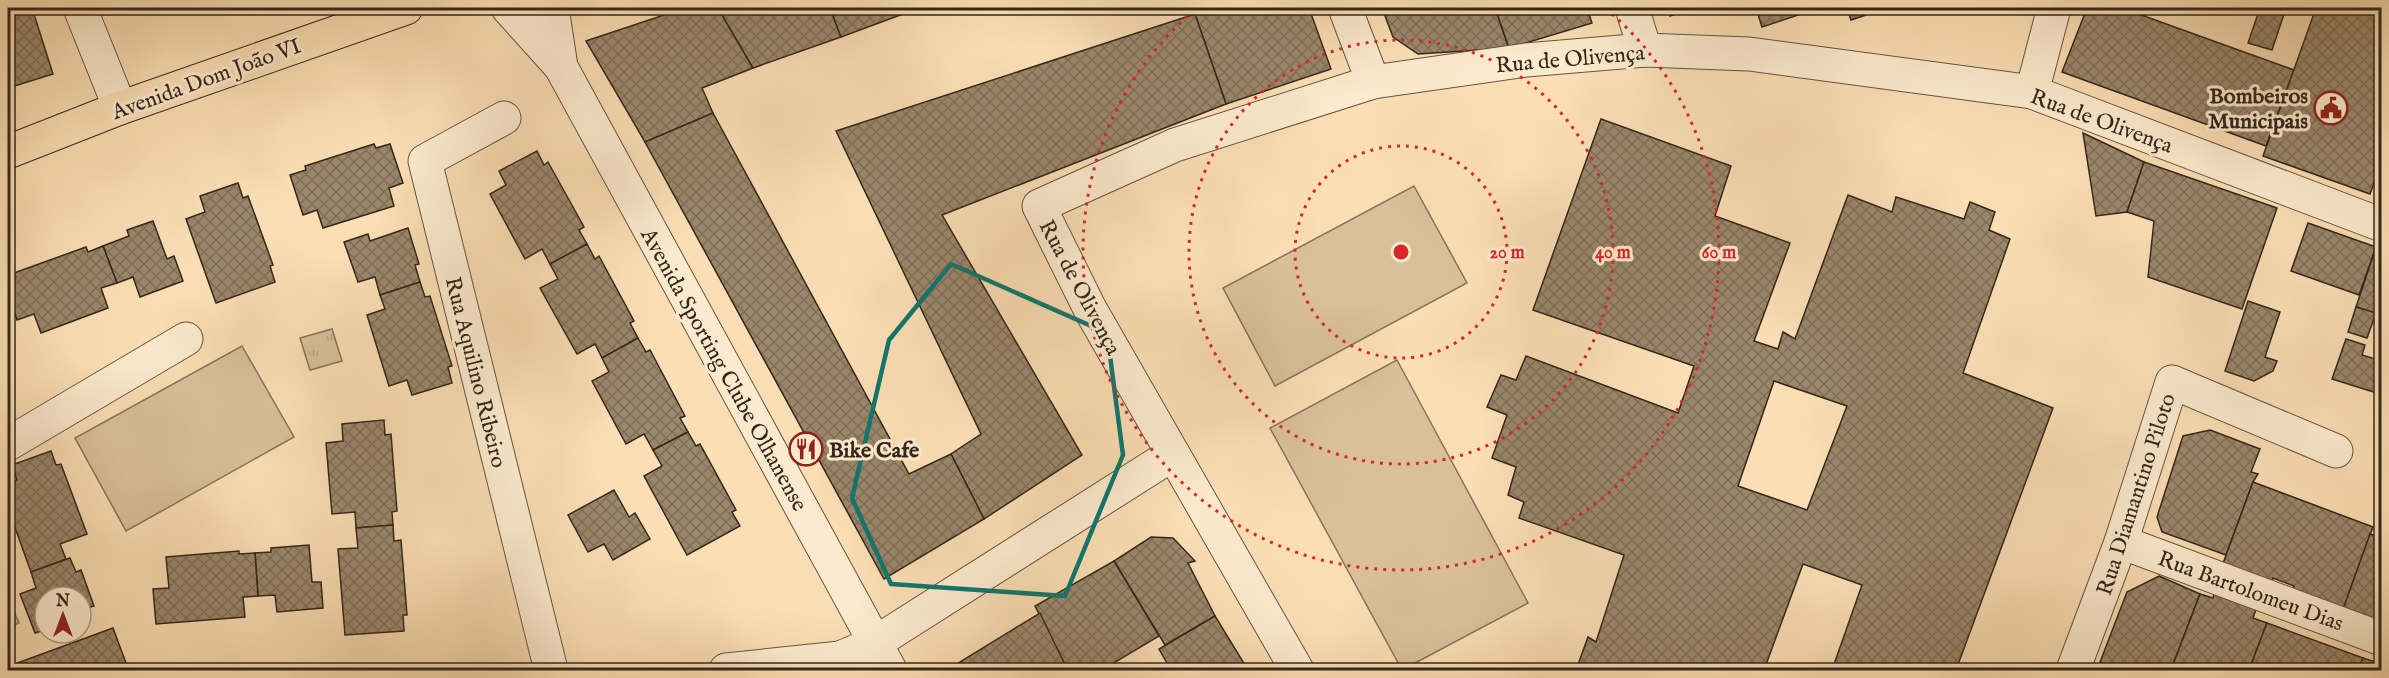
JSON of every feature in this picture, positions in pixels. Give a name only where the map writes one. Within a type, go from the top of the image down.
[{"type":"main road","name":"Avenida Dom João VI","points":[[8,152],[120,108],[406,8]]},
{"type":"street","points":[[81,8],[120,108]]},
{"type":"street","name":"Avenida Sporting Clube Olhanense","points":[[508,8],[561,67],[882,657]]},
{"type":"street","name":"Avenida Sporting Clube Olhanense","points":[[552,8],[561,67]]},
{"type":"street","points":[[1345,8],[1372,82]]},
{"type":"street","points":[[1632,8],[1645,50]]},
{"type":"street","points":[[2032,92],[2054,8]]},
{"type":"street","name":"Rua de Olivença","points":[[1173,454],[1090,309],[1039,206],[1175,145],[1372,82],[1526,60],[1645,50],[1749,54],[2032,92],[2382,225]]},
{"type":"street","name":"Rua Aquilino Ribeiro","points":[[504,118],[425,161],[551,670]]},
{"type":"street","points":[[8,444],[186,339]]},
{"type":"street","name":"Rua Diamantino Piloto","points":[[2073,670],[2121,542],[2172,382],[2336,451]]},
{"type":"street","points":[[726,670],[840,658],[882,657],[1173,454],[1298,670]]},
{"type":"street","name":"Rua Bartolomeu Dias","points":[[2121,542],[2382,639]]},
{"type":"highlighted area","points":[[951,264],[1107,333],[1123,455],[1065,596],[891,584],[852,498],[889,340]]},
{"type":"green space","points":[[1414,186],[1467,283],[1275,386],[1223,288]]},
{"type":"green space","points":[[332,329],[342,361],[310,370],[300,338]]},
{"type":"green space","points":[[242,346],[294,437],[126,531],[75,438]]},
{"type":"green space","points":[[1397,360],[1528,603],[1402,670],[1270,428]]},
{"type":"green space","points":[[8,599],[19,623],[8,628]]},
{"type":"building","points":[[32,8],[53,74],[8,88],[8,13]]},
{"type":"building","points":[[685,8],[718,8],[753,68],[702,88],[713,113],[645,142],[586,41]]},
{"type":"building","points":[[718,8],[830,8],[841,37],[753,68]]},
{"type":"building","points":[[830,8],[901,8],[903,14],[841,37]]},
{"type":"building","points":[[901,8],[926,8],[903,14]]},
{"type":"building","points":[[1193,8],[1214,8],[1195,14]]},
{"type":"building","points":[[1214,8],[1309,8],[1331,69],[1226,104],[1195,14]]},
{"type":"building","points":[[1382,8],[1495,8],[1509,48],[1418,54],[1393,37]]},
{"type":"building","points":[[1495,8],[1587,8],[1592,23],[1509,48]]},
{"type":"building","points":[[1667,8],[1694,8],[1670,16]]},
{"type":"building","points":[[1756,8],[1819,8],[1762,27]]},
{"type":"building","points":[[1847,8],[1887,8],[1851,20]]},
{"type":"building","points":[[2087,8],[2122,8],[2294,70],[2266,146],[2062,72]]},
{"type":"building","points":[[2260,8],[2286,8],[2272,50],[2248,43]]},
{"type":"building","name":"Bombeiros Municipais","points":[[2316,8],[2382,8],[2382,161],[2370,194],[2263,156]]},
{"type":"building","points":[[1195,14],[1226,104],[942,215],[1082,455],[984,519],[951,454],[981,434],[836,131]]},
{"type":"building","points":[[713,113],[909,474],[951,454],[984,519],[884,579],[645,142]]},
{"type":"building","points":[[1601,119],[1731,166],[1715,216],[1790,243],[1754,341],[1778,349],[1783,332],[1795,339],[1848,195],[1892,212],[1896,197],[1964,219],[1970,202],[1995,212],[1989,230],[2010,239],[1963,373],[2053,408],[1956,670],[1832,670],[1862,585],[1803,564],[1764,670],[1576,670],[1588,637],[1596,642],[1624,555],[1519,518],[1524,502],[1508,495],[1516,467],[1492,458],[1507,415],[1487,407],[1501,375],[1516,380],[1526,356],[1678,413],[1694,366],[1533,310]],"holes":[[[1774,381],[1847,406],[1807,510],[1738,486]]]},
{"type":"building","points":[[2083,133],[2144,162],[2127,212],[2096,216]]},
{"type":"building","points":[[374,144],[376,148],[390,144],[403,183],[389,188],[394,206],[323,228],[317,210],[303,215],[290,175],[306,170],[305,166]]},
{"type":"building","points":[[537,151],[544,165],[548,162],[584,227],[579,230],[587,244],[550,264],[542,249],[525,259],[490,194],[506,185],[499,171]]},
{"type":"building","points":[[2144,162],[2277,208],[2242,309],[2148,277],[2154,221],[2127,212]]},
{"type":"building","points":[[238,183],[243,198],[248,196],[273,265],[270,266],[275,282],[216,303],[186,219],[205,212],[200,196]]},
{"type":"building","points":[[153,221],[167,259],[174,256],[183,281],[140,297],[133,277],[117,283],[103,246],[129,236],[127,230]]},
{"type":"building","points":[[2308,223],[2376,247],[2359,295],[2291,271]]},
{"type":"building","points":[[408,228],[419,264],[415,265],[420,282],[380,295],[375,277],[358,282],[344,242],[368,234],[370,241]]},
{"type":"building","points":[[2378,241],[2382,242],[2382,316],[2356,307]]},
{"type":"building","points":[[587,244],[595,259],[599,256],[634,321],[630,323],[638,338],[602,358],[595,344],[577,354],[540,288],[558,279],[550,264]]},
{"type":"building","points":[[103,246],[117,283],[101,288],[108,308],[41,333],[34,314],[17,320],[8,293],[8,281],[16,277],[14,273],[86,247],[88,252]]},
{"type":"building","points":[[420,282],[425,297],[430,296],[452,366],[448,367],[452,383],[412,395],[407,380],[389,386],[367,315],[385,309],[380,295]]},
{"type":"building","points":[[2248,301],[2280,312],[2265,357],[2277,361],[2273,371],[2254,381],[2225,371]]},
{"type":"building","points":[[2356,307],[2376,313],[2367,338],[2348,332]]},
{"type":"building","points":[[638,338],[646,352],[650,350],[685,416],[680,418],[688,432],[653,450],[644,434],[626,444],[592,381],[609,372],[602,358]]},
{"type":"building","points":[[2346,339],[2365,345],[2362,355],[2382,361],[2382,380],[2377,393],[2332,379]]},
{"type":"building","points":[[384,420],[385,435],[391,434],[397,511],[392,512],[393,525],[356,528],[355,512],[332,514],[326,443],[343,441],[342,424]]},
{"type":"building","points":[[2210,430],[2260,449],[2251,472],[2258,474],[2226,555],[2162,532],[2157,517],[2183,436]]},
{"type":"building","points":[[688,432],[696,446],[700,444],[736,510],[732,512],[740,526],[687,555],[644,476],[662,466],[653,450]]},
{"type":"building","points":[[51,451],[56,465],[61,464],[87,534],[60,544],[66,559],[31,572],[8,508],[8,484],[17,480],[12,465]]},
{"type":"building","points":[[2253,482],[2373,527],[2342,612],[2291,594],[2294,586],[2273,578],[2271,585],[2222,566]]},
{"type":"building","points":[[614,490],[629,517],[635,513],[650,539],[613,560],[604,544],[588,552],[568,515]]},
{"type":"building","points":[[393,525],[394,541],[401,540],[407,615],[403,615],[404,631],[345,635],[338,549],[358,548],[356,528]]},
{"type":"building","points":[[2370,534],[2382,538],[2382,626],[2342,612]]},
{"type":"building","points":[[1151,537],[1173,538],[1195,561],[1188,563],[1215,616],[1165,645],[1114,561]]},
{"type":"building","points":[[309,545],[312,582],[321,582],[323,608],[277,612],[275,595],[258,596],[255,553],[271,552],[271,548]]},
{"type":"building","points":[[239,551],[239,554],[255,553],[258,596],[243,597],[245,617],[156,624],[153,589],[169,588],[166,557]]},
{"type":"building","points":[[70,558],[76,572],[81,570],[86,585],[35,585],[31,572]]},
{"type":"building","points":[[1114,561],[1159,636],[1102,670],[1068,670],[1035,606]]},
{"type":"building","points":[[2159,576],[2200,594],[2171,670],[2097,670],[2127,592]]},
{"type":"building","points":[[33,589],[33,628],[20,594]]},
{"type":"building","points":[[2200,594],[2213,598],[2214,594],[2256,609],[2253,618],[2267,623],[2249,670],[2171,670]]},
{"type":"building","points":[[1040,613],[1067,669],[947,670]]},
{"type":"building","points":[[1215,616],[1248,670],[1171,670],[1159,649]]},
{"type":"building","points":[[2267,623],[2363,658],[2358,670],[2249,670]]},
{"type":"building","points":[[113,628],[126,663],[109,670],[14,670],[12,665],[67,645],[93,645],[93,635]]},
{"type":"building","points":[[2363,658],[2382,664],[2382,670],[2358,670]]},
{"type":"place","name":"Bombeiros Municipais","points":[[2331,108]]},
{"type":"place","name":"Bike Cafe","points":[[806,449]]}]
